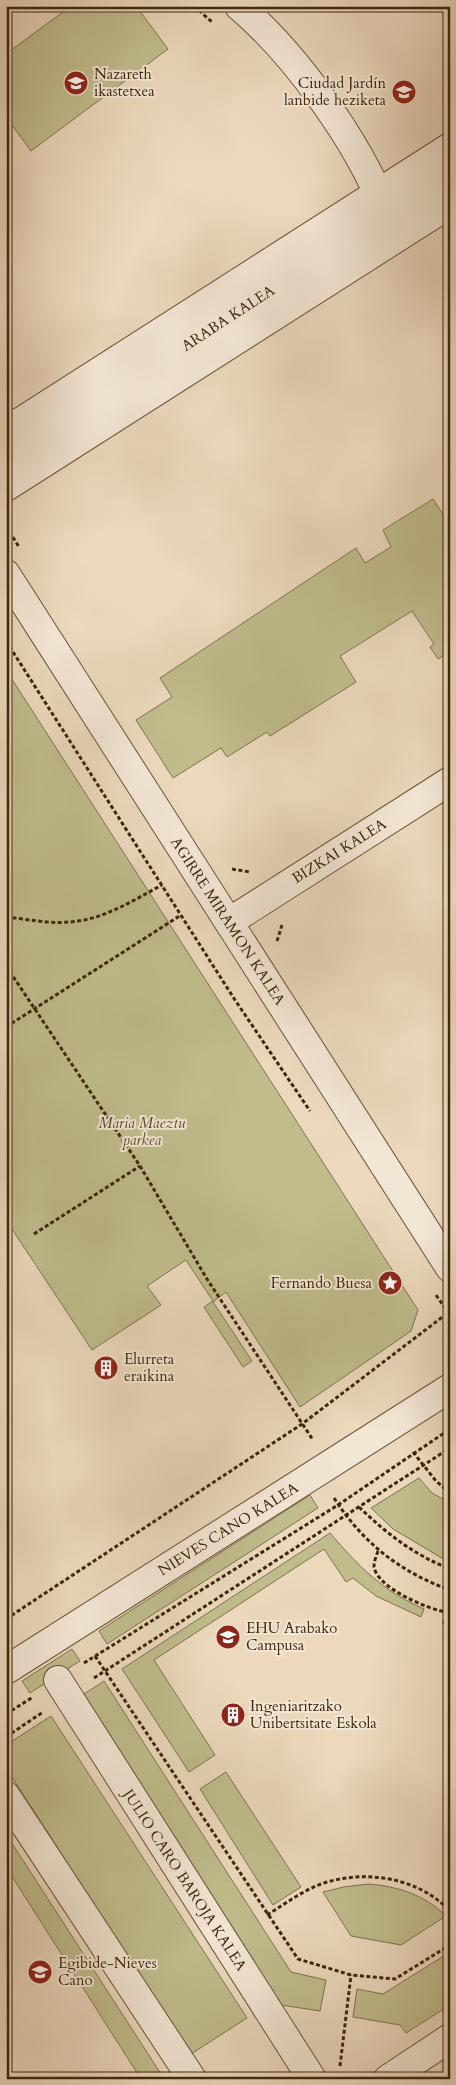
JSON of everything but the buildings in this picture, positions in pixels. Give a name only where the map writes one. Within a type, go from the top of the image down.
[{"type":"street","points":[[238,6],[286,52],[314,89],[343,133],[386,217]]},
{"type":"street","name":"ARABA KALEA","points":[[6,431],[443,185],[450,147]]},
{"type":"street","name":"ARABA KALEA","points":[[6,461],[386,217]]},
{"type":"street","name":"ARABA KALEA","points":[[6,488],[386,217]]},
{"type":"street","name":"AGIRRE MIRAMON KALEA","points":[[6,574],[450,1268]]},
{"type":"street","name":"BIZKAI KALEA","points":[[229,922],[450,781]]},
{"type":"street","name":"NIEVES CANO KALEA","points":[[6,1670],[450,1388]]},
{"type":"street","name":"JULIO CARO BAROJA KALEA","points":[[63,1688],[312,2079]]},
{"type":"street","points":[[6,1796],[192,2079]]},
{"type":"street","points":[[388,2079],[450,2038]]},
{"type":"path","points":[[194,6],[218,28]]},
{"type":"path","points":[[6,526],[22,551]]},
{"type":"path","points":[[6,641],[181,915],[6,1027]]},
{"type":"path","points":[[223,867],[260,874]]},
{"type":"path","points":[[6,917],[66,923],[84,921],[106,914],[161,885]]},
{"type":"path","points":[[275,949],[284,920]]},
{"type":"path","points":[[6,966],[36,1008],[140,1166],[207,1279],[313,1440]]},
{"type":"path","points":[[34,1234],[140,1166]]},
{"type":"path","points":[[6,1620],[302,1424],[450,1312]]},
{"type":"path","points":[[6,1737],[63,1688],[96,1656],[338,1505],[450,1428]]},
{"type":"path","points":[[6,1714],[106,1671],[450,1448]]},
{"type":"path","points":[[413,1452],[436,1481],[450,1493]]},
{"type":"path","points":[[318,1472],[338,1505],[360,1534],[378,1551],[427,1582],[450,1590]]},
{"type":"path","points":[[359,1507],[380,1527],[409,1549],[450,1569]]},
{"type":"path","points":[[378,1551],[374,1565],[378,1576],[387,1585],[420,1604],[448,1613]]},
{"type":"path","points":[[444,1624],[448,1613],[450,1596]]},
{"type":"path","points":[[96,1656],[298,1959],[352,1975],[395,1979],[450,1945]]},
{"type":"path","points":[[6,1703],[12,1711]]},
{"type":"path","points":[[267,1915],[320,1885],[342,1878],[368,1876],[391,1880],[425,1891],[441,1901],[450,1911]]},
{"type":"path","points":[[340,2069],[352,1975]]},
{"type":"green space","name":"Nazareth ikastetxea","points":[[71,6],[136,6],[168,49],[31,151],[6,117],[6,54]]},
{"type":"green space","points":[[433,499],[446,519],[450,517],[450,652],[438,659],[430,647],[434,644],[412,611],[340,656],[356,682],[270,736],[267,732],[227,757],[221,748],[173,778],[136,720],[172,697],[160,678],[356,548],[365,563],[391,547],[383,530]]},
{"type":"green space","name":"Maria Maeztu parkea","points":[[6,670],[418,1310],[411,1331],[300,1407],[226,1292],[213,1302],[252,1361],[243,1367],[204,1307],[213,1301],[186,1260],[147,1286],[161,1305],[92,1350],[6,1220]]},
{"type":"green space","points":[[419,1478],[432,1493],[450,1503],[450,1563],[393,1529],[371,1508]]},
{"type":"green space","points":[[310,1495],[318,1508],[107,1644],[99,1631]]},
{"type":"green space","points":[[330,1533],[372,1577],[409,1602],[424,1609],[421,1617],[376,1596],[353,1578],[346,1582],[324,1549],[154,1660],[215,1755],[189,1772],[122,1669]]},
{"type":"green space","points":[[72,1649],[80,1661],[30,1693],[22,1681]]},
{"type":"green space","points":[[104,1681],[291,1972],[326,1980],[320,2011],[281,2005],[84,1694]]},
{"type":"green space","points":[[51,1716],[247,2018],[191,2054],[6,1768],[6,1745]]},
{"type":"green space","points":[[226,1772],[301,1887],[273,1905],[200,1789]]},
{"type":"green space","points":[[6,1834],[161,2074],[160,2079],[141,2079],[6,1867]]},
{"type":"green space","points":[[368,1884],[400,1889],[420,1897],[446,1916],[401,1945],[351,1936],[323,1892]]},
{"type":"green space","points":[[450,1952],[450,2005],[406,2033],[400,2025],[353,2017],[357,1989],[383,1994]]},
{"type":"place","name":"Nazareth ikastetxea","points":[[76,83]]},
{"type":"place","name":"Ciudad Jardín lanbide heziketa","points":[[404,92]]},
{"type":"place","name":"Fernando Buesa","points":[[390,1283]]},
{"type":"place","name":"Elurreta eraikina","points":[[106,1368]]},
{"type":"place","name":"EHU Arabako Campusa","points":[[228,1637]]},
{"type":"place","name":"Ingeniaritzako Unibertsitate Eskola","points":[[233,1715]]},
{"type":"place","name":"Egibide-Nieves Cano","points":[[40,1972]]}]
